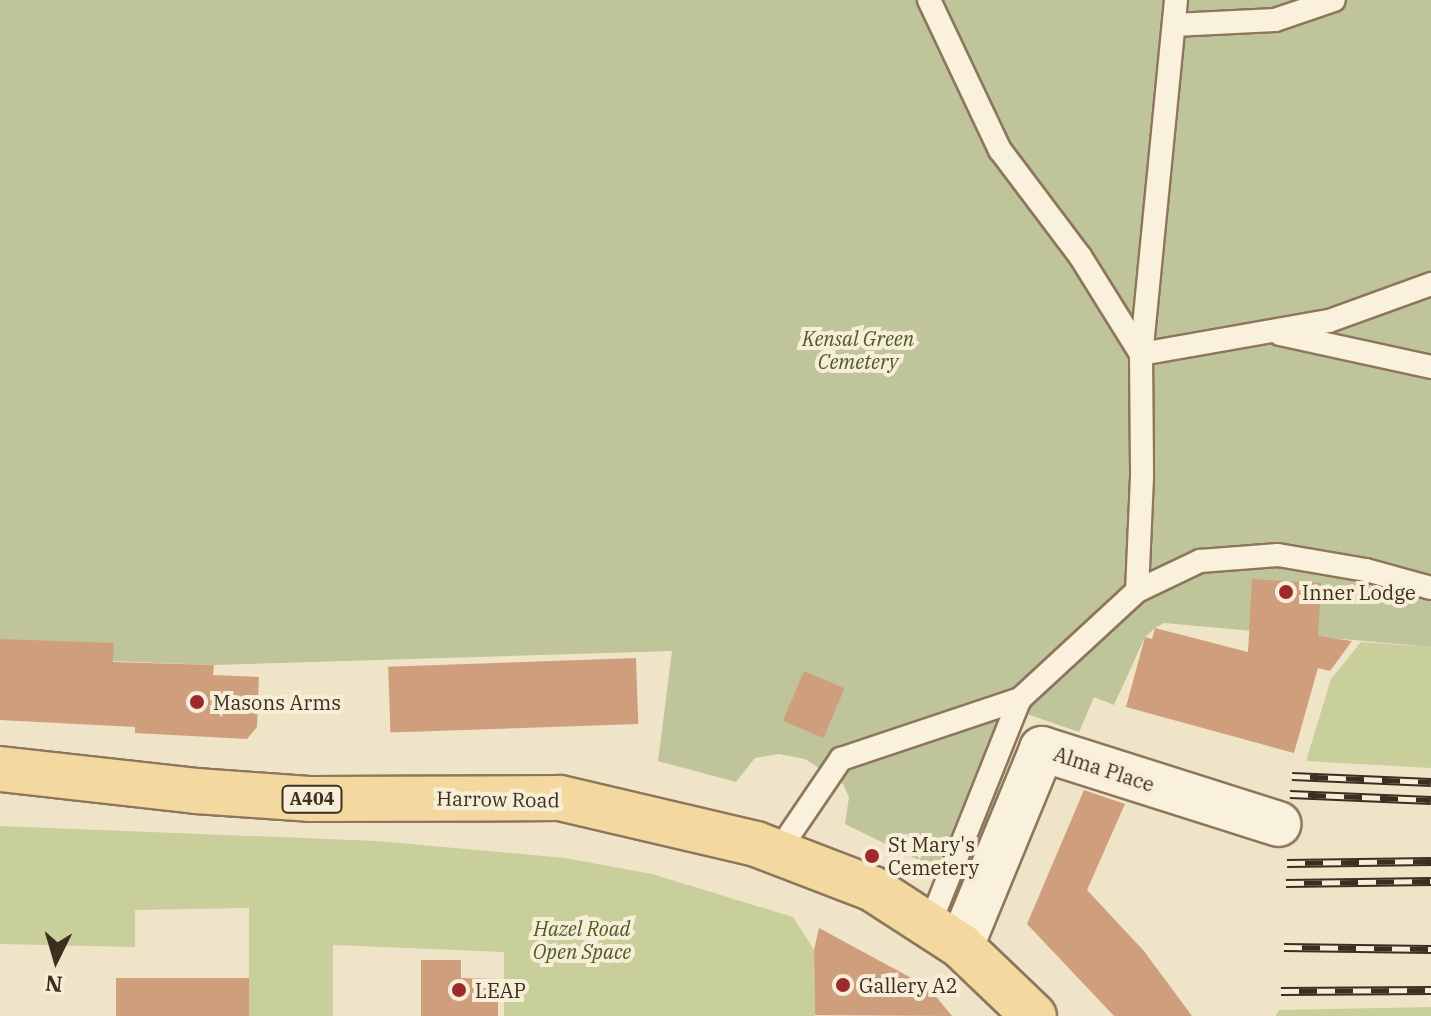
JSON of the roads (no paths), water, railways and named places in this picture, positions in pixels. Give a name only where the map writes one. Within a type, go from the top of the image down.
[{"type":"main road","name":"Harrow Road","points":[[0,769],[196,791],[309,799],[560,798],[756,844],[873,889],[945,936],[1029,1014]]},
{"type":"street","name":"Alma Place","points":[[945,936],[1042,749],[1278,824]]},
{"type":"lane","points":[[929,0],[1000,150],[1080,256],[1141,354]]},
{"type":"lane","points":[[1137,591],[1142,477],[1141,354],[1176,0]]},
{"type":"lane","points":[[1174,25],[1275,20],[1334,0]]},
{"type":"lane","points":[[1141,354],[1329,321],[1431,284]]},
{"type":"lane","points":[[1271,332],[1431,367]]},
{"type":"lane","points":[[777,853],[841,759],[1020,699],[1137,591],[1200,561],[1278,555],[1366,570],[1431,588]]},
{"type":"lane","points":[[945,936],[1020,699]]},
{"type":"railway","points":[[1292,776],[1431,782]]},
{"type":"railway","points":[[1290,794],[1431,800]]},
{"type":"railway","points":[[1287,863],[1431,861]]},
{"type":"railway","points":[[1286,883],[1431,881]]},
{"type":"railway","points":[[1284,947],[1431,949]]},
{"type":"railway","points":[[1281,991],[1431,990]]},
{"type":"place","name":"Inner Lodge","points":[[1286,592]]},
{"type":"place","name":"Masons Arms","points":[[197,702]]},
{"type":"place","name":"St Mary's Cemetery","points":[[872,856]]},
{"type":"place","name":"Gallery A2","points":[[843,985]]},
{"type":"place","name":"LEAP","points":[[459,990]]},
{"type":"park label","name":"Kensal Green Cemetery","points":[[858,350]]},
{"type":"park label","name":"Hazel Road Open Space","points":[[582,940]]}]
